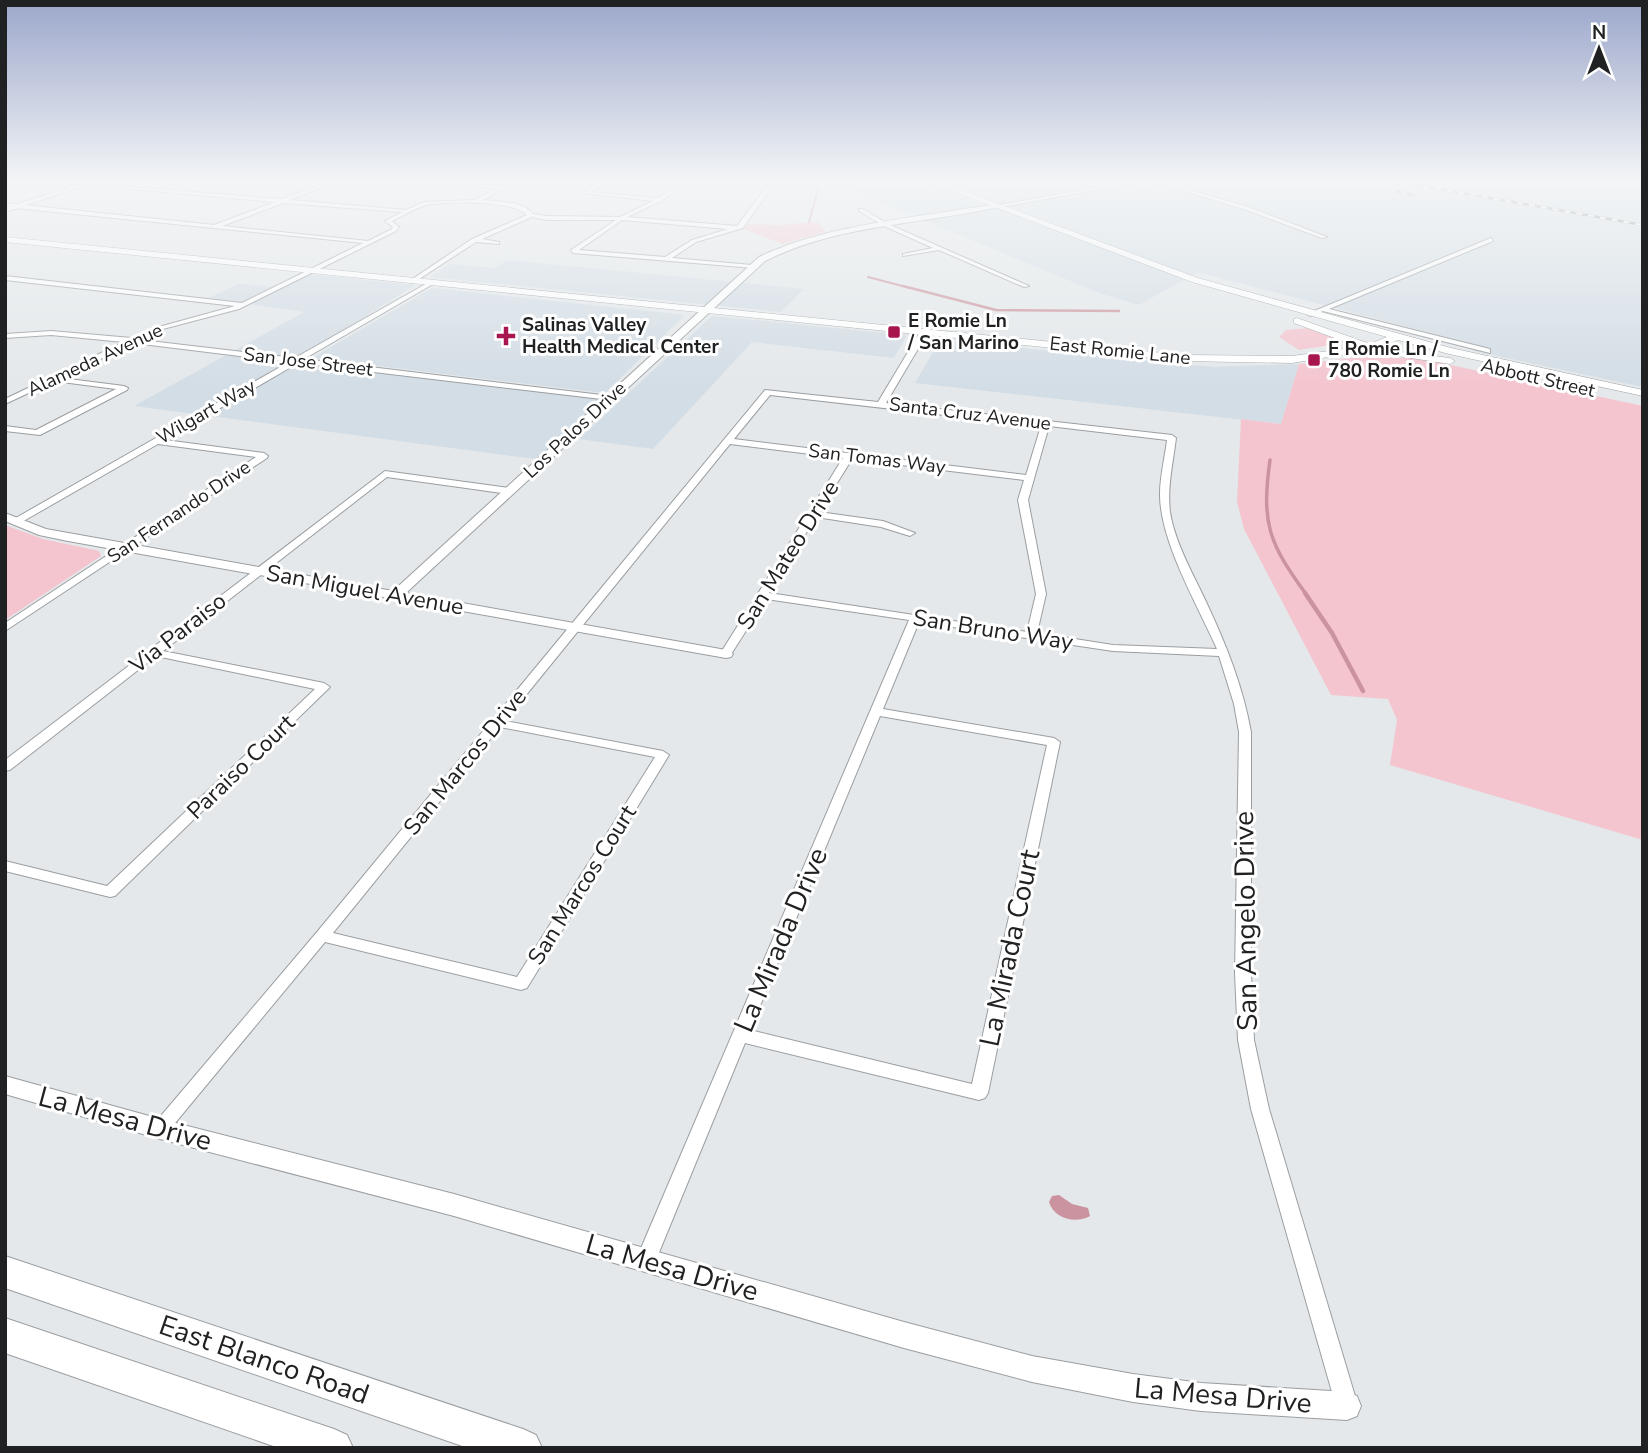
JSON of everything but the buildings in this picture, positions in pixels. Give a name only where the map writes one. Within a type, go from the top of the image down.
[{"type":"highway","name":"East Blanco Road","points":[[5,1272],[523,1448]]},
{"type":"highway","points":[[5,1335],[334,1448]]},
{"type":"main road","name":"East Romie Lane","points":[[112,250],[1199,359],[1254,360],[1321,356],[1367,350],[1392,339]]},
{"type":"main road","name":"Abbott Street","points":[[1115,250],[1195,280],[1210,282],[1492,368],[1643,400]]},
{"type":"main road","name":"Abbott Street","points":[[1195,280],[1199,285],[1288,315],[1643,393]]},
{"type":"main road","points":[[1288,315],[1367,350],[1492,368]]},
{"type":"main road","points":[[1321,356],[1345,345],[1345,339]]},
{"type":"street","name":"Alameda Avenue","points":[[5,402],[166,326],[243,305],[353,250]]},
{"type":"street","points":[[412,281],[460,250]]},
{"type":"street","points":[[575,250],[573,251],[752,267]]},
{"type":"street","points":[[667,259],[682,250]]},
{"type":"street","name":"Los Palos Drive","points":[[396,595],[752,267],[781,250]]},
{"type":"street","points":[[905,255],[932,250]]},
{"type":"street","points":[[945,250],[1027,286]]},
{"type":"street","points":[[1310,314],[1468,250]]},
{"type":"street","points":[[5,278],[243,305]]},
{"type":"street","name":"Wilgart Way","points":[[11,519],[157,441],[431,283]]},
{"type":"street","points":[[1322,309],[1486,351]]},
{"type":"street","points":[[881,404],[924,332]]},
{"type":"street","name":"San Jose Street","points":[[5,337],[60,333],[610,398]]},
{"type":"street","points":[[5,428],[37,433],[124,388],[53,379]]},
{"type":"street","name":"Santa Cruz Avenue","points":[[768,392],[1172,438]]},
{"type":"street","name":"San Marcos Drive","points":[[160,1129],[322,936],[768,392]]},
{"type":"street","points":[[1031,636],[1041,594],[1023,509],[1023,494],[1046,423]]},
{"type":"street","name":"San Angelo Drive","points":[[1172,438],[1164,492],[1166,515],[1239,696],[1245,732],[1243,1008],[1251,1070],[1347,1406]]},
{"type":"street","name":"San Fernando Drive","points":[[5,628],[264,456],[157,441]]},
{"type":"street","name":"San Tomas Way","points":[[727,441],[1028,478]]},
{"type":"street","name":"San Mateo Drive","points":[[726,654],[849,456]]},
{"type":"street","name":"Via Paraiso","points":[[5,767],[386,474],[509,491]]},
{"type":"street","points":[[813,514],[883,523],[910,533]]},
{"type":"street","name":"San Miguel Avenue","points":[[11,519],[54,534],[726,654]]},
{"type":"street","name":"San Bruno Way","points":[[763,595],[1143,651],[1223,653]]},
{"type":"street","name":"La Mirada Drive","points":[[646,1260],[915,618]]},
{"type":"street","name":"Paraiso Court","points":[[5,866],[110,892],[324,687],[154,652]]},
{"type":"street","name":"La Mirada Court","points":[[742,1035],[979,1093],[1055,742],[876,712]]},
{"type":"street","name":"San Marcos Court","points":[[322,936],[521,984],[663,755],[497,723]]},
{"type":"street","name":"La Mesa Drive","points":[[5,1085],[160,1129],[454,1205],[969,1353],[1077,1379],[1201,1397],[1347,1406]]},
{"type":"shaded area","points":[[995,250],[1643,250],[1643,387],[1474,351],[1469,343],[1197,272],[1139,305],[1099,293]]},
{"type":"shaded area","points":[[508,260],[804,289],[781,312],[429,277],[451,264],[494,268]]},
{"type":"shaded area","points":[[309,274],[415,285],[297,360],[610,398],[543,460],[134,406],[304,312],[208,298],[239,284],[279,287]]},
{"type":"shaded area","name":"Salinas Valley Health Medical Center","points":[[432,288],[685,315],[605,393],[312,358]]},
{"type":"shaded area","points":[[712,316],[907,335],[894,358],[752,342],[653,449],[579,439]]},
{"type":"shaded area","points":[[1309,328],[1333,337],[1337,344],[1299,350],[1279,337],[1286,330]]},
{"type":"shaded area","points":[[940,340],[1213,367],[1299,364],[1281,424],[915,383]]},
{"type":"shaded area","points":[[1370,356],[1422,359],[1643,406],[1643,840],[1390,765],[1397,720],[1388,699],[1331,695],[1244,529],[1237,502],[1241,419],[1281,424],[1299,364]]},
{"type":"shaded area","points":[[5,525],[43,539],[99,551],[101,556],[5,620]]},
{"type":"shaded area","points":[[1059,1195],[1072,1204],[1088,1208],[1090,1216],[1072,1220],[1060,1216],[1049,1202],[1052,1196]]},
{"type":"waterway","points":[[868,277],[910,288]]},
{"type":"waterway","points":[[903,286],[996,310],[1119,311]]},
{"type":"waterway","points":[[1270,460],[1267,501],[1271,532],[1283,561],[1306,594]]},
{"type":"waterway","points":[[1305,593],[1332,633],[1363,691]]},
{"type":"place","name":"E Romie Ln / San Marino","points":[[894,332]]},
{"type":"place","name":"Salinas Valley Health Medical Center","points":[[506,336]]},
{"type":"place","name":"E Romie Ln / 780 Romie Ln","points":[[1314,360]]}]
